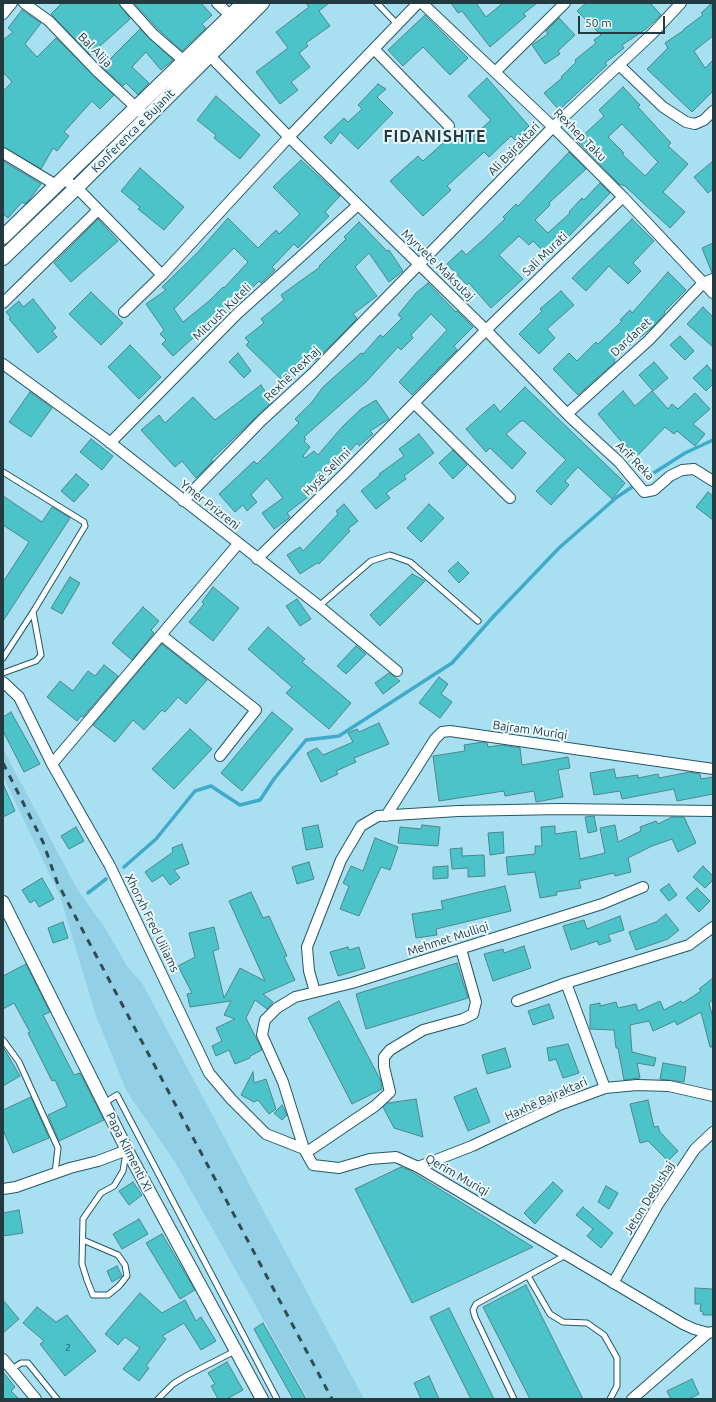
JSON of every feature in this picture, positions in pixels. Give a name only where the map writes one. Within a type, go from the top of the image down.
[{"type":"main road","name":"Konferenca e Bujanit","points":[[3,237],[244,3]]},
{"type":"main road","name":"Konferenca e Bujanit","points":[[3,258],[79,191],[146,118],[262,3]]},
{"type":"street","points":[[3,14],[12,3]]},
{"type":"street","name":"Bal Alija","points":[[24,3],[49,21],[97,71],[146,118]]},
{"type":"street","points":[[125,3],[153,34],[184,61]]},
{"type":"street","points":[[217,3],[231,16]]},
{"type":"street","points":[[124,312],[162,275],[289,137],[418,3]]},
{"type":"street","name":"Rexhep Taku","points":[[422,3],[553,127],[623,197],[713,293]]},
{"type":"street","points":[[495,72],[565,3]]},
{"type":"street","name":"Ali Bajraktari","points":[[419,266],[553,127],[653,33],[681,3]]},
{"type":"street","points":[[374,49],[449,126]]},
{"type":"street","name":"Myrvete Maksutaj","points":[[209,55],[289,137],[486,330],[567,414]]},
{"type":"street","points":[[619,65],[662,106],[686,122],[695,124],[704,120],[713,111]]},
{"type":"street","points":[[3,153],[79,191],[162,275]]},
{"type":"street","name":"Sali Murati","points":[[486,330],[623,197]]},
{"type":"street","name":"Mitrush Kuteli","points":[[110,443],[237,314],[358,205]]},
{"type":"street","points":[[3,303],[98,210]]},
{"type":"street","name":"Rexhë Rexhaj","points":[[183,501],[419,266]]},
{"type":"street","name":"Dardanet","points":[[567,414],[649,340],[703,283],[713,279]]},
{"type":"street","name":"Hysë Selimi","points":[[257,559],[486,330]]},
{"type":"street","name":"Ymer Prizreni","points":[[3,364],[110,443],[319,606],[397,671]]},
{"type":"street","points":[[414,403],[510,498]]},
{"type":"street","name":"Arif Reka","points":[[567,414],[618,462],[644,492],[654,490],[670,476],[682,470],[694,469],[713,481]]},
{"type":"street","points":[[52,764],[238,544]]},
{"type":"street","points":[[161,635],[256,710],[220,756]]},
{"type":"street","name":"Xhorxh Fred Uiliams","points":[[3,682],[19,697],[52,764],[110,866],[209,1073],[231,1099],[266,1134],[306,1151]]},
{"type":"street","name":"Bajram Muriqi","points":[[386,816],[435,738],[442,732],[450,731],[713,769]]},
{"type":"street","points":[[315,992],[309,971],[307,947],[341,860],[361,826],[378,816],[458,811],[513,810],[713,811]]},
{"type":"street","name":"Mehmet Mulliqi","points":[[265,1020],[277,1008],[295,996],[352,983],[461,949],[602,904],[643,887]]},
{"type":"street","name":"Papa Klimenti XI","points":[[3,902],[7,921],[127,1150],[262,1399]]},
{"type":"street","points":[[517,1001],[566,983],[688,946],[713,927]]},
{"type":"street","points":[[306,1151],[375,1106],[390,1092],[384,1067],[384,1057],[390,1050],[423,1030],[463,1019],[473,1014],[476,1002],[461,949]]},
{"type":"street","points":[[566,983],[605,1088]]},
{"type":"street","name":"Qerim Muriqi","points":[[265,1020],[262,1034],[283,1082],[306,1151],[313,1164],[339,1168],[370,1159],[396,1157],[418,1167],[683,1324],[694,1329],[710,1333]]},
{"type":"street","name":"Haxhë Bajraktari","points":[[418,1167],[478,1143],[559,1105],[605,1088],[637,1085],[669,1086],[713,1096]]},
{"type":"street","name":"Jeton Dedushaj","points":[[612,1283],[657,1206],[695,1149],[713,1132]]},
{"type":"street","points":[[3,1189],[16,1187],[55,1173],[98,1161],[127,1150]]},
{"type":"street","points":[[632,1399],[710,1333]]},
{"type":"street","points":[[6,1364],[36,1399]]},
{"type":"lane","points":[[377,3],[398,24]]},
{"type":"lane","points":[[3,472],[84,522],[85,526],[33,612],[3,658]]},
{"type":"lane","points":[[319,606],[371,561],[390,555],[410,562],[478,621]]},
{"type":"lane","points":[[3,673],[36,661],[41,656],[33,612]]},
{"type":"lane","points":[[3,1040],[19,1062],[58,1148],[55,1173]]},
{"type":"lane","points":[[103,1103],[117,1095],[277,1399]]},
{"type":"lane","points":[[83,1240],[118,1255],[125,1265],[127,1276],[119,1286],[108,1294],[93,1295],[82,1264],[83,1219],[101,1193],[114,1186],[122,1171],[127,1150]]},
{"type":"lane","points":[[514,1399],[474,1317],[473,1310],[476,1304],[566,1255]]},
{"type":"lane","points":[[528,1276],[550,1314],[563,1322],[587,1323],[604,1335],[617,1358],[617,1386],[610,1399]]},
{"type":"lane","points":[[158,1399],[173,1384],[235,1351]]},
{"type":"lane","points":[[6,1364],[28,1363],[57,1399]]},
{"type":"shaded area","points":[[3,749],[77,889],[105,928],[127,966],[142,983],[364,1399],[308,1399],[175,1162],[127,1092],[96,1016],[60,896],[3,776]]},
{"type":"building","points":[[62,3],[119,3],[130,19],[90,55],[51,14]]},
{"type":"building","points":[[134,3],[201,3],[212,15],[202,24],[206,28],[182,51],[158,29]]},
{"type":"building","points":[[306,3],[329,3],[319,11],[330,26],[306,43],[308,46],[299,53],[310,67],[291,82],[298,90],[280,104],[256,72],[288,48],[276,32],[309,7]]},
{"type":"building","points":[[451,3],[476,3],[486,17],[503,3],[537,3],[523,14],[526,16],[490,47],[462,11],[458,13]]},
{"type":"building","points":[[586,3],[650,3],[661,15],[646,29],[622,45],[624,48],[605,63],[607,65],[559,110],[544,93],[562,78],[561,77],[576,62],[575,60],[596,43],[594,40],[601,35],[577,11]]},
{"type":"building","points":[[712,3],[713,36],[694,51],[705,68],[713,60],[713,91],[692,112],[647,69],[668,48],[665,43],[703,15],[701,13]]},
{"type":"building","points":[[22,10],[41,23],[25,44],[37,57],[56,38],[114,95],[100,109],[92,101],[64,132],[69,136],[57,151],[53,148],[41,169],[3,147],[3,91],[12,82],[3,72],[3,40],[13,32],[8,28]]},
{"type":"building","points":[[425,15],[468,58],[450,75],[423,47],[403,66],[388,50]]},
{"type":"building","points":[[559,18],[575,35],[558,51],[560,54],[545,64],[532,45],[548,34],[546,31]]},
{"type":"building","points":[[140,29],[173,60],[161,70],[146,52],[132,67],[149,83],[138,95],[126,83],[123,86],[102,67]]},
{"type":"building","points":[[487,78],[529,126],[515,140],[511,136],[489,157],[484,152],[447,186],[451,190],[423,216],[390,181],[418,156],[423,161],[452,135],[456,140],[464,132],[470,139],[491,120],[468,96]]},
{"type":"building","points":[[378,84],[386,89],[377,97],[393,113],[358,149],[340,132],[331,144],[324,137],[344,118],[348,122],[362,109],[358,105]]},
{"type":"building","points":[[623,87],[640,105],[638,107],[671,143],[668,146],[688,164],[663,192],[685,212],[670,228],[625,186],[619,184],[577,141],[604,116],[599,110]],"holes":[[[622,124],[658,162],[645,176],[622,154],[624,153],[608,137]]]},
{"type":"building","points":[[216,96],[260,135],[240,159],[214,138],[216,135],[197,120]]},
{"type":"building","points":[[569,152],[586,169],[549,203],[550,205],[535,220],[548,233],[570,213],[569,212],[582,198],[584,200],[600,183],[610,193],[549,257],[533,241],[529,245],[519,236],[499,255],[523,279],[491,308],[469,283],[467,285],[447,264],[462,250],[466,255],[484,239],[505,219],[503,217],[516,204],[518,206]]},
{"type":"building","points":[[301,160],[340,196],[325,212],[329,216],[298,248],[294,244],[272,267],[275,270],[261,283],[259,281],[205,333],[202,330],[173,356],[162,344],[166,340],[160,334],[164,330],[146,304],[166,290],[162,287],[198,252],[228,218],[258,248],[276,230],[279,234],[300,214],[273,187]],"holes":[[[234,248],[248,262],[224,288],[223,287],[209,301],[183,322],[174,309]]]},
{"type":"building","points":[[3,161],[41,184],[29,200],[25,204],[22,202],[8,218],[3,214]]},
{"type":"building","points":[[713,161],[713,189],[708,193],[694,177]]},
{"type":"building","points":[[140,168],[184,207],[164,230],[138,209],[140,207],[121,191]]},
{"type":"building","points":[[98,219],[118,241],[71,282],[54,263]]},
{"type":"building","points":[[632,219],[654,241],[633,263],[641,271],[628,284],[609,266],[586,291],[572,278]]},
{"type":"building","points":[[359,222],[387,251],[389,250],[403,271],[389,282],[369,253],[355,267],[377,296],[353,314],[357,318],[355,321],[317,359],[299,369],[301,371],[287,385],[246,345],[249,342],[245,338],[264,323],[261,319],[284,300],[281,295],[320,267],[319,266],[346,239],[344,237]]},
{"type":"building","points":[[713,243],[713,273],[712,273],[702,248]]},
{"type":"building","points":[[668,272],[686,290],[664,312],[665,313],[653,327],[639,338],[638,337],[614,360],[615,362],[578,395],[553,369],[569,353],[577,361],[596,342],[598,344],[622,321],[620,320],[630,310],[632,313]]},
{"type":"building","points":[[428,283],[473,327],[454,346],[457,350],[412,395],[399,382],[447,330],[431,314],[411,335],[413,338],[401,350],[398,347],[365,383],[304,437],[306,439],[304,441],[310,447],[303,456],[305,458],[314,451],[318,455],[343,426],[361,409],[376,400],[389,419],[370,431],[373,434],[359,446],[357,443],[331,472],[309,488],[313,493],[287,513],[290,517],[274,529],[262,513],[283,498],[267,478],[251,495],[257,502],[247,511],[243,505],[235,512],[219,494],[254,461],[257,464],[299,423],[295,419],[312,402],[323,387],[361,353],[363,354],[380,335],[383,337],[402,318],[398,315],[416,293]]},
{"type":"building","points":[[561,291],[574,305],[547,329],[555,338],[539,354],[519,334],[542,311],[540,309]]},
{"type":"building","points":[[91,292],[123,323],[101,345],[69,314]]},
{"type":"building","points":[[33,299],[56,328],[52,331],[57,337],[38,353],[9,319],[11,318],[6,312],[19,301],[23,307]]},
{"type":"building","points":[[703,307],[713,317],[713,347],[687,324]]},
{"type":"building","points":[[680,336],[694,351],[685,360],[670,345]]},
{"type":"building","points":[[130,345],[161,377],[139,399],[108,367]]},
{"type":"building","points":[[238,353],[251,371],[244,378],[229,362]]},
{"type":"building","points":[[654,362],[668,378],[653,391],[639,375]]},
{"type":"building","points":[[707,365],[713,372],[713,384],[706,391],[693,378]]},
{"type":"building","points":[[261,385],[272,402],[211,460],[213,461],[196,478],[182,461],[175,467],[141,430],[159,415],[165,423],[193,397],[215,420]]},
{"type":"building","points":[[525,387],[625,483],[612,499],[578,467],[565,481],[569,485],[551,505],[536,491],[566,460],[524,421],[521,421],[506,434],[526,453],[512,469],[490,448],[486,452],[466,429],[494,404],[500,412]]},
{"type":"building","points":[[623,391],[635,406],[652,391],[668,409],[672,404],[678,409],[695,393],[710,409],[693,424],[705,434],[695,446],[677,431],[674,434],[665,427],[637,456],[620,440],[598,414]]},
{"type":"building","points":[[30,392],[52,408],[31,437],[9,422]]},
{"type":"building","points":[[419,434],[434,453],[404,476],[406,479],[386,493],[390,498],[376,509],[361,491],[380,475],[379,474],[404,456],[399,449]]},
{"type":"building","points":[[91,439],[113,456],[102,470],[80,452]]},
{"type":"building","points":[[453,450],[467,465],[453,479],[439,463]]},
{"type":"building","points":[[76,474],[89,485],[74,502],[61,491]]},
{"type":"building","points":[[708,492],[713,496],[713,520],[696,507]]},
{"type":"building","points":[[3,496],[42,522],[52,507],[70,518],[3,621],[3,582],[29,542],[3,525]]},
{"type":"building","points":[[344,504],[358,521],[348,529],[350,531],[319,564],[317,563],[300,574],[287,555],[300,547],[303,551],[338,514],[336,511]]},
{"type":"building","points":[[429,504],[444,518],[421,542],[407,528]]},
{"type":"building","points":[[458,562],[469,573],[459,583],[448,571]]},
{"type":"building","points":[[412,574],[425,581],[380,626],[370,615]]},
{"type":"building","points":[[70,577],[80,583],[62,614],[51,608]]},
{"type":"building","points":[[213,587],[239,608],[213,641],[189,622],[204,604],[202,602]]},
{"type":"building","points":[[297,599],[311,619],[300,626],[286,606]]},
{"type":"building","points":[[143,607],[159,621],[151,630],[154,633],[132,660],[112,643]]},
{"type":"building","points":[[268,627],[305,659],[302,662],[351,703],[329,729],[286,693],[292,687],[248,649]]},
{"type":"building","points":[[162,644],[207,680],[186,704],[178,697],[165,712],[162,710],[144,730],[133,720],[115,742],[93,725]]},
{"type":"building","points":[[356,646],[366,654],[346,674],[337,666]]},
{"type":"building","points":[[104,665],[118,676],[83,717],[81,716],[77,721],[47,697],[60,681],[73,691],[88,671],[95,676]]},
{"type":"building","points":[[389,673],[400,681],[383,694],[375,683]]},
{"type":"building","points":[[439,677],[448,684],[441,694],[452,702],[440,718],[419,703]]},
{"type":"building","points":[[11,712],[40,764],[24,772],[3,731],[3,717]]},
{"type":"building","points":[[272,712],[293,729],[242,791],[221,773]]},
{"type":"building","points":[[379,723],[389,744],[354,758],[356,762],[336,771],[338,774],[321,782],[307,753],[317,748],[323,755],[353,742],[348,733],[357,729],[359,732]]},
{"type":"building","points":[[190,729],[212,749],[174,789],[152,769]]},
{"type":"building","points":[[483,742],[487,743],[488,747],[502,745],[520,748],[522,765],[568,757],[570,768],[558,770],[563,797],[536,802],[534,791],[505,796],[504,791],[439,801],[433,756],[465,751],[464,745]]},
{"type":"building","points":[[614,769],[616,778],[638,775],[638,778],[658,774],[659,778],[690,772],[700,774],[701,779],[713,777],[713,794],[677,801],[674,789],[622,799],[620,791],[594,795],[590,773]]},
{"type":"building","points":[[3,784],[15,811],[3,817]]},
{"type":"building","points":[[594,816],[597,831],[588,833],[585,817]]},
{"type":"building","points":[[672,817],[684,817],[696,843],[678,852],[672,839],[652,846],[628,858],[631,872],[615,876],[614,873],[579,881],[581,888],[556,892],[557,895],[540,898],[535,872],[508,875],[506,857],[535,854],[535,846],[542,846],[541,827],[555,826],[555,834],[576,831],[580,859],[605,853],[600,828],[615,825],[618,842],[641,831],[640,827],[656,821],[658,824]]},
{"type":"building","points":[[318,825],[323,847],[306,850],[302,828]]},
{"type":"building","points":[[422,825],[440,827],[438,846],[398,843],[400,827],[421,829]]},
{"type":"building","points":[[76,827],[84,841],[69,849],[61,836]]},
{"type":"building","points":[[503,832],[504,853],[490,855],[488,833]]},
{"type":"building","points":[[375,838],[398,847],[390,870],[381,867],[359,916],[340,909],[349,886],[343,883],[351,866],[363,871]]},
{"type":"building","points":[[182,844],[189,864],[174,870],[180,878],[170,885],[163,875],[152,882],[145,872],[173,852],[172,848]]},
{"type":"building","points":[[462,848],[462,856],[484,855],[485,876],[468,877],[468,868],[452,869],[450,849]]},
{"type":"building","points":[[309,862],[314,879],[297,884],[292,867]]},
{"type":"building","points":[[448,866],[448,878],[433,879],[433,867]]},
{"type":"building","points":[[703,866],[713,876],[713,880],[705,888],[693,877]]},
{"type":"building","points":[[42,878],[54,899],[39,907],[35,900],[30,903],[22,890]]},
{"type":"building","points":[[669,884],[677,895],[669,901],[660,890]]},
{"type":"building","points":[[505,886],[511,911],[436,929],[437,935],[416,938],[412,914],[443,909],[441,901]]},
{"type":"building","points":[[697,888],[710,901],[699,912],[686,898]]},
{"type":"building","points":[[251,892],[263,918],[269,916],[287,956],[284,957],[295,980],[263,994],[273,1002],[267,1009],[255,1000],[246,1018],[262,1050],[250,1056],[250,1058],[235,1064],[229,1050],[216,1056],[212,1046],[222,1041],[216,1028],[235,1019],[224,1015],[231,1001],[190,1007],[187,994],[192,993],[178,966],[195,957],[189,933],[214,927],[219,949],[213,951],[224,998],[240,968],[265,981],[229,901]]},
{"type":"building","points":[[666,914],[679,930],[668,939],[636,950],[629,932],[656,922]]},
{"type":"building","points":[[620,916],[624,930],[608,935],[611,941],[599,945],[597,941],[571,950],[563,926],[584,920],[587,929]]},
{"type":"building","points":[[63,922],[68,938],[53,943],[48,928]]},
{"type":"building","points":[[524,946],[531,968],[493,981],[484,954],[503,949],[504,953]]},
{"type":"building","points":[[348,947],[349,950],[359,947],[365,968],[338,976],[330,952]]},
{"type":"building","points":[[457,963],[468,998],[366,1029],[356,994]]},
{"type":"building","points":[[26,964],[50,1012],[43,1015],[74,1075],[80,1073],[104,1120],[59,1141],[48,1115],[67,1106],[55,1080],[52,1081],[28,1033],[30,1032],[14,1003],[3,1009],[3,976]]},
{"type":"building","points":[[713,978],[713,1000],[709,1003],[713,1018],[713,1047],[710,1047],[701,1012],[677,1025],[675,1021],[653,1031],[649,1021],[630,1025],[632,1052],[656,1058],[654,1066],[637,1063],[640,1078],[624,1080],[618,1048],[616,1048],[614,1030],[590,1029],[590,1005],[600,1003],[600,1006],[616,1002],[618,1008],[636,1004],[638,1011],[660,1001],[664,1010],[681,1001],[683,1003],[701,991],[699,989]]},
{"type":"building","points":[[339,1001],[381,1081],[382,1089],[352,1104],[308,1018]]},
{"type":"building","points":[[549,1004],[554,1018],[533,1025],[528,1011]]},
{"type":"building","points":[[568,1044],[579,1073],[563,1078],[556,1059],[549,1061],[547,1048]]},
{"type":"building","points":[[3,1047],[20,1076],[3,1086]]},
{"type":"building","points":[[505,1048],[511,1067],[487,1074],[482,1055]]},
{"type":"building","points":[[663,1063],[686,1067],[684,1082],[660,1079]]},
{"type":"building","points":[[253,1072],[254,1083],[266,1079],[276,1109],[269,1114],[258,1100],[254,1102],[241,1095]]},
{"type":"building","points":[[476,1088],[490,1122],[468,1131],[454,1097]]},
{"type":"building","points":[[31,1097],[49,1138],[13,1153],[3,1130],[3,1110]]},
{"type":"building","points":[[416,1099],[423,1137],[394,1128],[383,1107],[388,1103]]},
{"type":"building","points":[[648,1100],[654,1127],[658,1126],[660,1132],[678,1151],[668,1161],[648,1141],[640,1143],[630,1104]]},
{"type":"building","points":[[282,1105],[287,1115],[282,1120],[274,1113]]},
{"type":"building","points":[[401,1167],[409,1170],[533,1247],[412,1303],[355,1189]]},
{"type":"building","points":[[133,1182],[142,1195],[129,1205],[119,1191]]},
{"type":"building","points":[[553,1182],[563,1191],[535,1224],[524,1213]]},
{"type":"building","points":[[606,1186],[618,1193],[609,1209],[598,1202]]},
{"type":"building","points":[[583,1207],[613,1233],[601,1248],[587,1236],[593,1229],[576,1215]]},
{"type":"building","points":[[19,1210],[23,1233],[3,1236],[3,1213]]},
{"type":"building","points":[[139,1219],[148,1234],[122,1249],[113,1234]]},
{"type":"building","points":[[162,1234],[195,1290],[180,1299],[146,1243]]},
{"type":"building","points":[[117,1266],[122,1276],[112,1282],[107,1271]]},
{"type":"building","points":[[526,1285],[583,1399],[530,1399],[483,1307]]},
{"type":"building","points":[[695,1288],[713,1289],[713,1315],[703,1315],[703,1312],[700,1311],[701,1304],[695,1304]]},
{"type":"building","points":[[140,1293],[162,1313],[185,1300],[196,1321],[201,1317],[216,1341],[201,1350],[184,1323],[162,1336],[166,1339],[146,1366],[149,1368],[139,1381],[123,1369],[140,1348],[125,1337],[118,1345],[105,1334]]},
{"type":"building","points":[[3,1300],[19,1319],[3,1333]]},
{"type":"building","points":[[37,1307],[56,1322],[67,1315],[96,1351],[65,1376],[40,1344],[44,1341],[23,1323]]},
{"type":"building","points":[[449,1308],[494,1399],[471,1399],[430,1317]]},
{"type":"building","points":[[263,1323],[306,1399],[293,1399],[254,1329]]},
{"type":"building","points":[[227,1362],[243,1390],[227,1399],[218,1399],[211,1386],[215,1384],[208,1373]]},
{"type":"building","points":[[3,1372],[15,1387],[11,1391],[19,1399],[3,1399]]},
{"type":"building","points":[[429,1376],[439,1399],[421,1399],[414,1383]]},
{"type":"building","points":[[692,1379],[699,1394],[689,1399],[671,1399],[667,1391]]},
{"type":"waterway","points":[[649,476],[685,453],[713,440]]},
{"type":"waterway","points":[[124,867],[156,839],[195,791],[211,786],[240,805],[260,800],[274,779],[306,740],[339,736],[452,663],[493,617],[559,548],[617,497],[632,487]]},
{"type":"waterway","points":[[88,893],[106,879]]},
{"type":"railway","points":[[3,763],[43,842],[57,882],[332,1399]]},
{"type":"district","name":"FIDANISHTE","points":[[435,137]]}]
